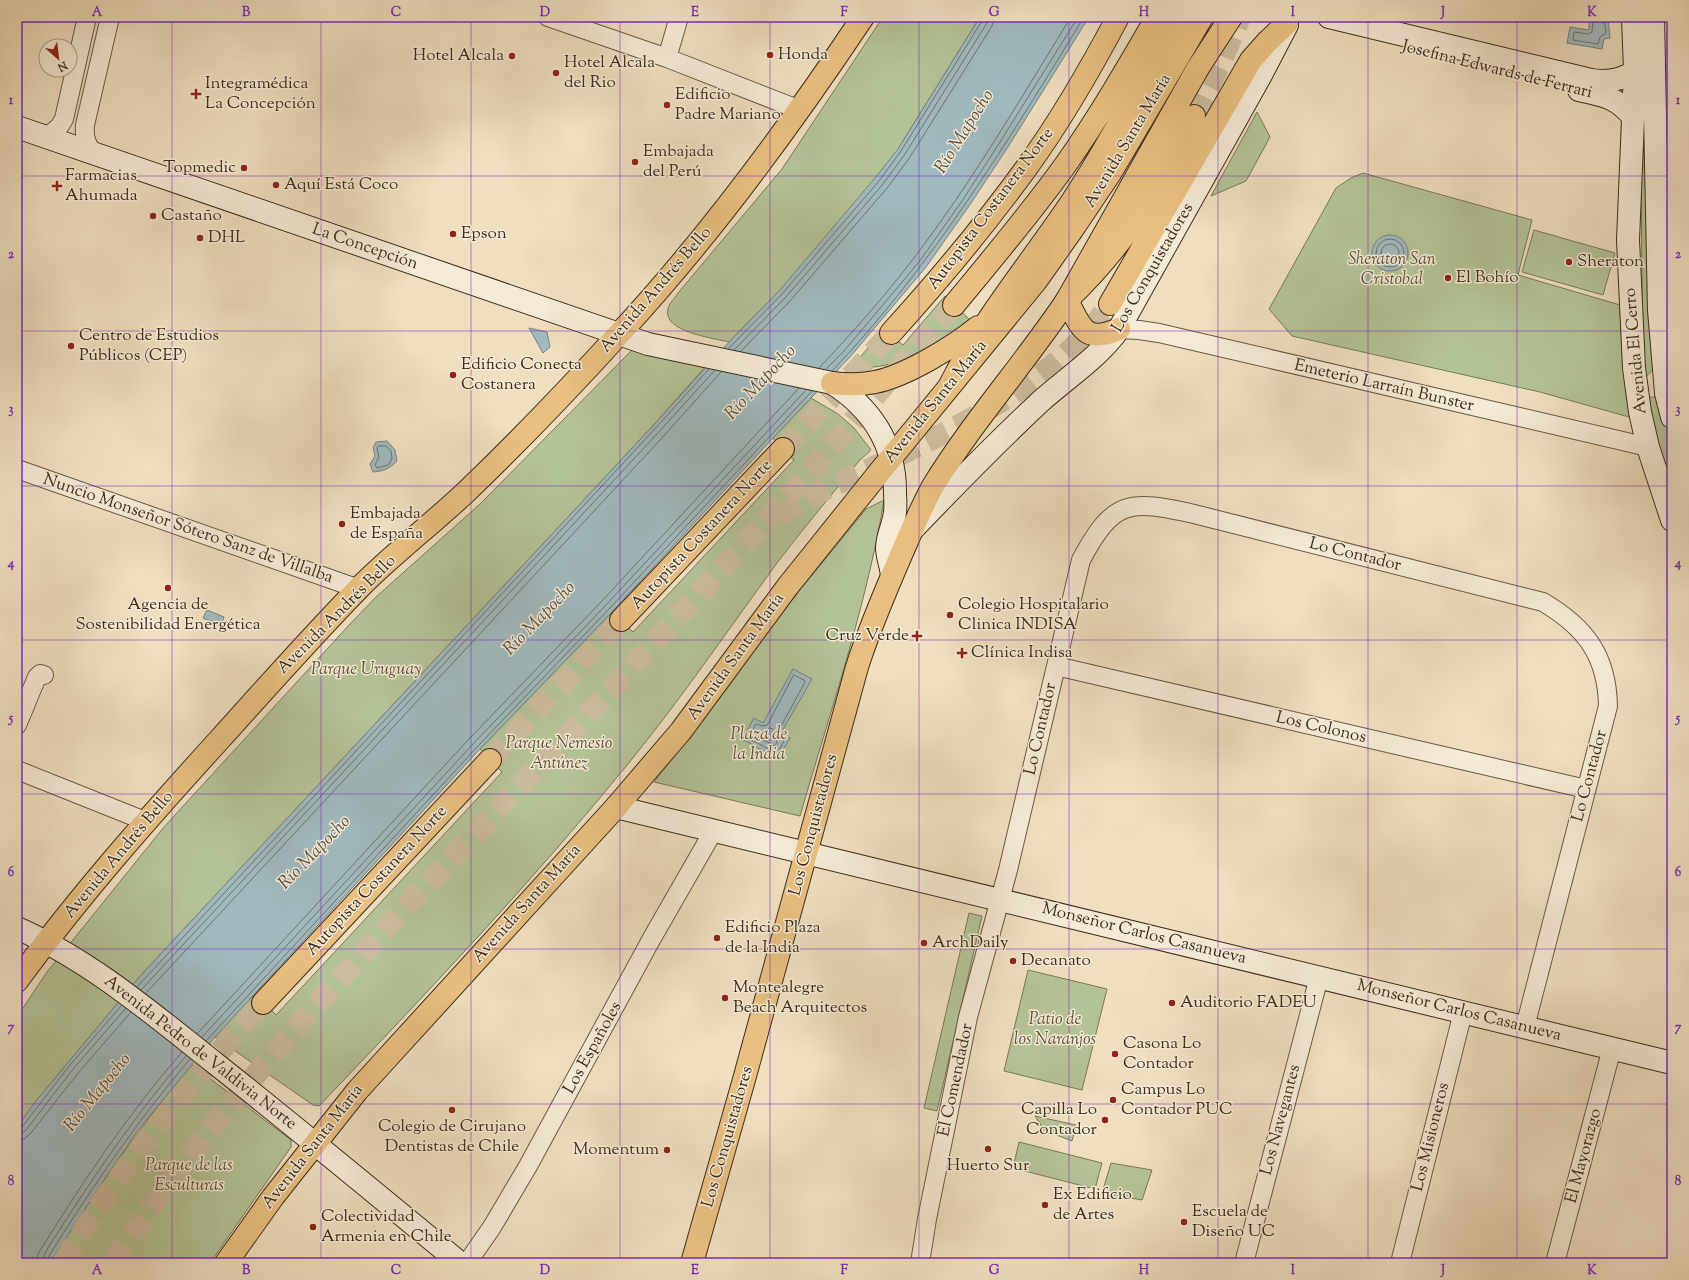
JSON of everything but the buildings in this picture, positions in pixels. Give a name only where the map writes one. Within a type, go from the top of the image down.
[{"type":"main road","name":"Avenida Andrés Bello","points":[[17,981],[46,942],[145,822],[281,672],[359,589],[472,486],[620,334],[710,228],[800,110],[863,17]]},
{"type":"main road","name":"Autopista Costanera Norte","points":[[891,334],[967,245],[1028,166],[1093,64],[1118,17]]},
{"type":"main road","name":"Autopista Costanera Norte","points":[[954,305],[1004,246],[1065,165],[1157,17]]},
{"type":"main road","points":[[950,385],[965,356],[987,320],[1048,236],[1094,167],[1178,17]]},
{"type":"main road","name":"Avenida Santa María","points":[[226,1263],[273,1197],[315,1142],[391,1052],[616,807],[681,731],[779,598],[950,385],[1036,281],[1111,172],[1202,17]]},
{"type":"main road","name":"Los Conquistadores","points":[[692,1263],[857,667],[864,643],[892,575],[912,530],[946,466],[1047,331],[1067,300],[1198,68],[1231,17]]},
{"type":"main road","points":[[1110,304],[1252,60],[1267,42],[1289,20]]},
{"type":"main road","points":[[1119,329],[1103,336],[1089,333],[1080,324],[1067,300],[1085,283],[1134,222],[1194,116]]},
{"type":"main road","points":[[831,383],[852,385],[888,379],[947,349],[987,320]]},
{"type":"main road","name":"Autopista Costanera Norte","points":[[621,620],[783,449]]},
{"type":"main road","name":"Autopista Costanera Norte","points":[[263,1003],[490,760]]},
{"type":"street","points":[[47,137],[60,127],[64,119],[87,17]]},
{"type":"street","points":[[93,153],[86,143],[85,134],[91,100],[110,17]]},
{"type":"street","points":[[548,17],[668,58],[800,110]]},
{"type":"street","points":[[668,58],[679,17]]},
{"type":"street","name":"Josefina Edwards de Ferrari","points":[[1329,17],[1603,82],[1614,81],[1625,77],[1648,61],[1654,53]]},
{"type":"street","points":[[1653,17],[1659,310],[1666,393],[1672,417]]},
{"type":"street","name":"Los Conquistadores","points":[[912,530],[986,452],[1046,397],[1090,361],[1112,340],[1261,75],[1289,20]]},
{"type":"street","name":"Avenida El Cerro","points":[[1632,22],[1635,71],[1628,240],[1634,368],[1640,412],[1648,447],[1672,520]]},
{"type":"street","name":"Josefina Edwards de Ferrari","points":[[1360,24],[1370,35],[1381,41],[1605,96],[1616,100],[1625,107],[1633,117]]},
{"type":"street","points":[[69,96],[73,106],[78,108],[83,108],[88,105],[91,100]]},
{"type":"street","name":"La Concepción","points":[[17,127],[648,344],[831,383]]},
{"type":"street","name":"Emeterio Larraín Bunster","points":[[1119,329],[1159,333],[1648,447]]},
{"type":"street","points":[[831,383],[848,393],[869,414],[882,434],[892,457],[895,476],[896,511],[887,548],[892,575]]},
{"type":"street","name":"Nuncio Monseñor Sótero Sanz de Villalba","points":[[17,469],[359,589]]},
{"type":"street","name":"Lo Contador","points":[[1000,899],[1081,560],[1090,543],[1107,519],[1122,510],[1140,505],[1161,507],[1194,514],[1543,602],[1562,613],[1580,629],[1592,645],[1602,665],[1607,687],[1608,706],[1525,1027]]},
{"type":"street","name":"Los Colonos","points":[[1056,666],[1586,790]]},
{"type":"street","points":[[17,725],[36,677],[40,674],[44,675]]},
{"type":"street","points":[[17,770],[145,822]]},
{"type":"street","name":"Monseñor Carlos Casanueva","points":[[616,807],[1672,1063]]},
{"type":"street","name":"Los Españoles","points":[[468,1263],[492,1227],[528,1166],[652,938],[714,830]]},
{"type":"street","name":"El Comendador","points":[[920,1263],[927,1218],[968,1017],[1000,899]]},
{"type":"street","name":"Avenida Pedro de Valdivia Norte","points":[[17,928],[46,942],[82,963],[122,991],[315,1142],[460,1263]]},
{"type":"street","name":"Los Navegantes","points":[[1244,1263],[1319,977]]},
{"type":"street","name":"Los Misioneros","points":[[1400,1263],[1462,1012]]},
{"type":"street","name":"El Mayorazgo","points":[[1555,1263],[1612,1048]]},
{"type":"green space","points":[[883,17],[980,17],[903,141],[1088,17],[17,1263],[17,1133],[779,291],[729,342],[691,333],[673,323],[668,317],[668,309],[678,293],[782,169]]},
{"type":"green space","points":[[1640,76],[1645,76],[1653,370],[1643,379]]},
{"type":"green space","points":[[1257,112],[1270,137],[1246,181],[1211,196]]},
{"type":"green space","name":"Sheraton San Cristobal","points":[[1363,173],[1532,220],[1518,275],[1623,307],[1636,419],[1540,392],[1292,336],[1269,309],[1336,188],[1351,178]]},
{"type":"green space","name":"Sheraton","points":[[1534,230],[1615,253],[1603,295],[1522,272]]},
{"type":"green space","points":[[945,296],[970,320],[924,350],[898,361],[886,365],[871,367],[853,365],[884,330],[903,345]]},
{"type":"green space","name":"Parque Uruguay","points":[[635,347],[707,365],[650,429],[142,974],[47,1088],[17,1127],[17,1017],[47,972],[164,827],[350,624],[376,597],[480,504]]},
{"type":"green space","points":[[1661,396],[1672,442],[1672,487],[1658,446],[1646,398]]},
{"type":"green space","name":"Parque Nemesio Antúnez","points":[[811,398],[838,414],[854,428],[871,450],[859,461],[807,524],[777,563],[686,690],[628,764],[554,852],[438,980],[319,1106],[313,1105],[215,1037],[254,993],[276,1015],[502,772],[480,749],[612,612],[633,632],[794,460],[773,438]]},
{"type":"green space","name":"Plaza de la India","points":[[884,500],[868,580],[835,699],[800,816],[654,782],[719,699],[782,612],[866,509]]},
{"type":"green space","points":[[969,913],[982,916],[937,1111],[924,1108]]},
{"type":"green space","name":"Patio de los Naranjos","points":[[1028,970],[1107,989],[1082,1090],[1004,1071]]},
{"type":"green space","name":"Parque de las Esculturas","points":[[191,1064],[291,1140],[291,1147],[210,1263],[50,1263],[117,1161]]},
{"type":"green space","points":[[1035,1116],[1076,1125],[1072,1141],[1044,1130]]},
{"type":"green space","points":[[1019,1142],[1102,1163],[1095,1189],[1013,1168]]},
{"type":"green space","points":[[1111,1163],[1152,1170],[1142,1200],[1102,1193]]},
{"type":"water","name":"Río Mapocho","points":[[980,17],[1089,17],[1008,147],[926,267],[850,357],[612,612],[480,749],[215,1037],[138,1130],[50,1263],[17,1263],[17,1127],[35,1102],[142,974],[650,429],[729,342],[779,291],[898,149]]},
{"type":"water","points":[[1589,17],[1608,17],[1610,38],[1604,39],[1602,49],[1567,43],[1570,27],[1589,30]]},
{"type":"water","points":[[1390,235],[1400,238],[1405,243],[1408,253],[1405,263],[1400,268],[1390,271],[1380,268],[1375,263],[1372,253],[1375,243],[1380,238]]},
{"type":"water","points":[[529,328],[547,332],[550,347],[543,353]]},
{"type":"water","points":[[387,441],[395,450],[397,461],[386,469],[373,472],[370,464],[375,456],[373,448],[376,442]]},
{"type":"water","points":[[207,610],[224,617],[221,626],[203,618]]},
{"type":"water","points":[[793,669],[812,679],[781,733],[790,738],[778,759],[742,739],[754,718],[763,723]]},
{"type":"tunnel","points":[[1194,116],[1222,60],[1240,17]]},
{"type":"tunnel","points":[[780,516],[814,495],[939,436],[1003,400],[1034,380],[1062,357],[1088,332],[1110,304]]},
{"type":"tunnel","points":[[112,1263],[153,1204],[218,1119],[298,1025],[405,908],[579,724],[745,544],[954,305]]},
{"type":"tunnel","points":[[783,449],[891,333]]},
{"type":"tunnel","points":[[490,760],[621,620]]},
{"type":"tunnel","points":[[63,1263],[112,1188],[157,1126],[263,1003]]},
{"type":"place","name":"Honda","points":[[770,55]]},
{"type":"place","name":"Hotel Alcala","points":[[512,56]]},
{"type":"place","name":"Hotel Alcala del Rio","points":[[556,73]]},
{"type":"place","name":"Integramédica La Concepción","points":[[196,94]]},
{"type":"place","name":"Edificio Padre Mariano","points":[[667,105]]},
{"type":"place","name":"Embajada del Perú","points":[[635,162]]},
{"type":"place","name":"Topmedic","points":[[244,168]]},
{"type":"place","name":"Aquí Está Coco","points":[[276,185]]},
{"type":"place","name":"Farmacias Ahumada","points":[[57,186]]},
{"type":"place","name":"Castaño","points":[[153,216]]},
{"type":"place","name":"Epson","points":[[453,234]]},
{"type":"place","name":"DHL","points":[[200,238]]},
{"type":"place","name":"Sheraton","points":[[1569,262]]},
{"type":"place","name":"El Bohío","points":[[1448,278]]},
{"type":"place","name":"Centro de Estudios Públicos (CEP)","points":[[71,346]]},
{"type":"place","name":"Edificio Conecta Costanera","points":[[453,375]]},
{"type":"place","name":"Embajada de España","points":[[342,524]]},
{"type":"place","name":"Agencia de Sostenibilidad Energética","points":[[168,588]]},
{"type":"place","name":"Colegio Hospitalario Clinica INDISA","points":[[950,615]]},
{"type":"place","name":"Cruz Verde","points":[[917,636]]},
{"type":"place","name":"Clínica Indisa","points":[[962,653]]},
{"type":"place","name":"Edificio Plaza de la India","points":[[717,938]]},
{"type":"place","name":"ArchDaily","points":[[924,943]]},
{"type":"place","name":"Decanato","points":[[1013,961]]},
{"type":"place","name":"Montealegre Beach Arquitectos","points":[[725,998]]},
{"type":"place","name":"Auditorio FADEU","points":[[1172,1003]]},
{"type":"place","name":"Casona Lo Contador","points":[[1115,1054]]},
{"type":"place","name":"Campus Lo Contador PUC","points":[[1113,1100]]},
{"type":"place","name":"Colegio de Cirujano Dentistas de Chile","points":[[452,1110]]},
{"type":"place","name":"Capilla Lo Contador","points":[[1105,1120]]},
{"type":"place","name":"Huerto Sur","points":[[988,1149]]},
{"type":"place","name":"Momentum","points":[[667,1150]]},
{"type":"place","name":"Ex Edificio de Artes","points":[[1045,1205]]},
{"type":"place","name":"Escuela de Diseño UC","points":[[1184,1222]]},
{"type":"place","name":"Colectividad Armenia en Chile","points":[[313,1227]]}]
